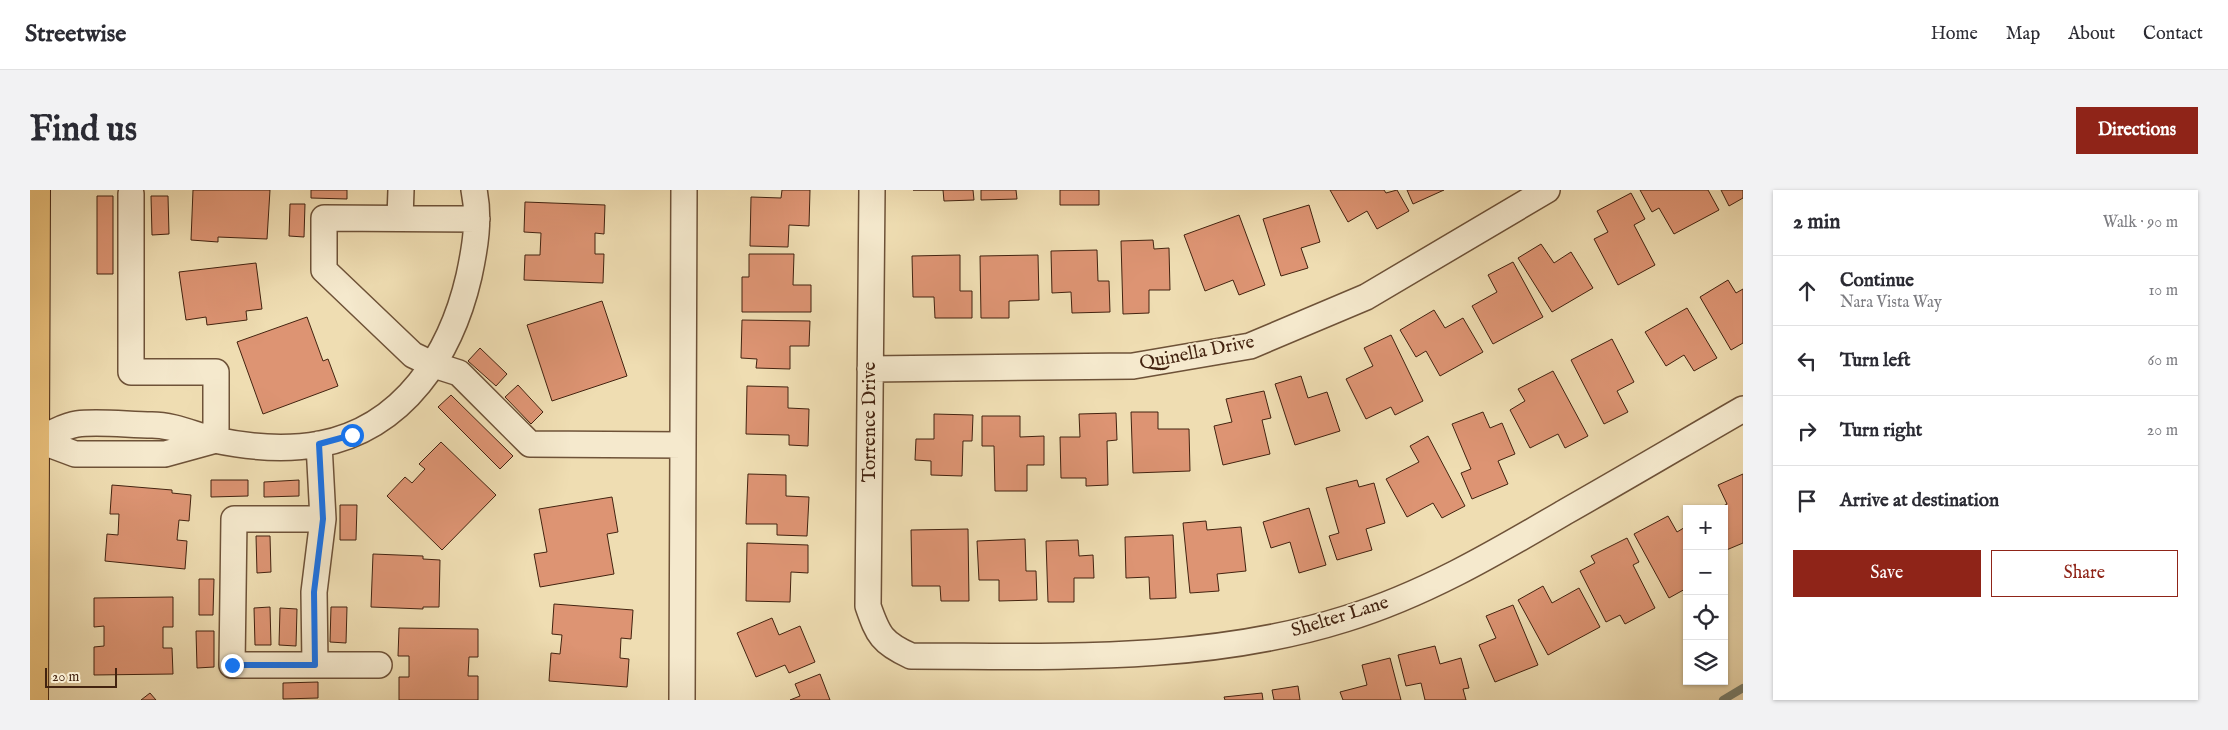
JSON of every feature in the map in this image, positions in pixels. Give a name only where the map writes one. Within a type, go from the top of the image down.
[{"type":"main road","points":[[34,700],[32,439],[36,190]]},
{"type":"street","points":[[400,218],[401,190]]},
{"type":"street","points":[[32,439],[76,424],[163,425],[216,440],[268,447],[319,444],[352,435],[390,413],[420,384],[434,365],[449,338],[466,292],[475,252],[477,219],[474,190]]},
{"type":"street","points":[[682,700],[684,190]]},
{"type":"street","name":"Torrence Drive","points":[[872,190],[868,606],[877,631],[892,648]]},
{"type":"street","name":"Quinella Drive","points":[[870,369],[1133,366],[1250,346],[1366,297],[1547,190]]},
{"type":"street","points":[[131,194],[131,372],[216,372],[216,440]]},
{"type":"street","points":[[477,219],[324,218],[324,270],[413,355],[434,365],[459,373],[530,444],[683,445]]},
{"type":"street","name":"Shelter Lane","points":[[892,648],[910,656],[1107,656],[1201,649],[1277,636],[1344,620],[1418,592],[1488,557],[1743,409]]},
{"type":"street","points":[[315,665],[314,592],[323,519],[319,444]]},
{"type":"street","points":[[323,519],[234,519],[232,665],[379,665]]},
{"type":"building","points":[[193,190],[270,190],[267,239],[218,237],[218,242],[191,240]]},
{"type":"building","points":[[311,190],[347,190],[347,199],[311,198]]},
{"type":"building","points":[[782,190],[810,190],[809,226],[789,225],[788,247],[750,246],[751,197],[781,198]]},
{"type":"building","points":[[943,190],[973,190],[974,200],[944,201]]},
{"type":"building","points":[[981,190],[1016,190],[1017,199],[981,200]]},
{"type":"building","points":[[1060,190],[1099,190],[1099,205],[1060,205]]},
{"type":"building","points":[[1330,190],[1384,190],[1386,193],[1397,190],[1409,211],[1377,229],[1367,211],[1348,222]]},
{"type":"building","points":[[1407,190],[1444,190],[1413,204]]},
{"type":"building","points":[[1640,190],[1708,190],[1719,210],[1674,234],[1659,208],[1652,212]]},
{"type":"building","points":[[1721,190],[1743,190],[1743,198],[1729,206]]},
{"type":"building","points":[[1631,193],[1645,219],[1634,225],[1655,265],[1618,285],[1594,239],[1608,232],[1597,211]]},
{"type":"building","points":[[97,196],[113,196],[113,274],[97,274]]},
{"type":"building","points":[[151,196],[168,196],[169,234],[152,235]]},
{"type":"building","points":[[525,202],[605,205],[604,234],[595,233],[595,254],[604,254],[603,283],[524,280],[525,255],[540,255],[541,233],[524,232]]},
{"type":"building","points":[[290,204],[305,204],[304,237],[289,236]]},
{"type":"building","points":[[1309,205],[1320,242],[1301,248],[1308,268],[1281,276],[1263,219]]},
{"type":"building","points":[[1239,215],[1265,285],[1239,295],[1233,280],[1205,291],[1184,235]]},
{"type":"building","points":[[1153,240],[1154,249],[1169,248],[1170,290],[1149,290],[1149,313],[1123,314],[1121,241]]},
{"type":"building","points":[[1541,244],[1554,263],[1571,252],[1593,288],[1552,312],[1518,258]]},
{"type":"building","points":[[1097,250],[1098,281],[1109,281],[1110,312],[1072,313],[1071,292],[1052,293],[1051,251]]},
{"type":"building","points":[[749,254],[794,254],[793,285],[811,285],[811,312],[742,312],[742,277],[749,277]]},
{"type":"building","points":[[960,255],[960,291],[972,291],[972,318],[935,318],[934,297],[913,297],[912,256]]},
{"type":"building","points":[[1038,255],[1039,300],[1009,301],[1009,318],[981,318],[980,256]]},
{"type":"building","points":[[1513,262],[1543,317],[1493,344],[1472,306],[1497,292],[1488,275]]},
{"type":"building","points":[[256,263],[262,309],[246,311],[247,320],[207,325],[206,317],[186,320],[179,272]]},
{"type":"building","points":[[1728,280],[1736,293],[1743,289],[1743,343],[1731,350],[1700,297]]},
{"type":"building","points":[[602,301],[627,376],[552,401],[527,325]]},
{"type":"building","points":[[1687,308],[1717,358],[1694,371],[1684,355],[1666,366],[1645,332]]},
{"type":"building","points":[[1434,310],[1445,328],[1463,318],[1483,352],[1440,376],[1426,351],[1416,357],[1400,330]]},
{"type":"building","points":[[307,317],[323,361],[328,359],[338,386],[263,414],[237,342]]},
{"type":"building","points":[[742,320],[810,321],[809,346],[790,346],[790,369],[756,368],[757,359],[741,358]]},
{"type":"building","points":[[1391,335],[1423,401],[1395,415],[1391,407],[1366,419],[1346,379],[1373,366],[1364,348]]},
{"type":"building","points":[[1612,339],[1634,382],[1617,391],[1628,412],[1604,424],[1571,360]]},
{"type":"building","points":[[480,348],[507,374],[496,386],[468,361]]},
{"type":"building","points":[[1553,371],[1588,436],[1565,448],[1558,434],[1530,448],[1510,410],[1525,401],[1518,389]]},
{"type":"building","points":[[1301,376],[1308,398],[1327,392],[1340,431],[1295,445],[1275,384]]},
{"type":"building","points":[[518,385],[543,412],[531,424],[505,397]]},
{"type":"building","points":[[747,386],[788,387],[788,408],[809,409],[808,446],[789,445],[789,435],[746,434]]},
{"type":"building","points":[[1264,391],[1271,418],[1262,420],[1270,454],[1223,465],[1214,426],[1232,422],[1226,399]]},
{"type":"building","points":[[451,395],[513,456],[500,469],[438,407]]},
{"type":"building","points":[[1131,412],[1158,412],[1158,429],[1189,429],[1190,471],[1133,473]]},
{"type":"building","points":[[1483,412],[1490,428],[1502,423],[1515,454],[1498,461],[1508,484],[1472,499],[1461,473],[1471,469],[1452,424]]},
{"type":"building","points":[[1116,413],[1117,440],[1107,441],[1108,485],[1086,486],[1086,478],[1061,478],[1060,437],[1080,437],[1079,414]]},
{"type":"building","points":[[934,414],[973,415],[972,441],[963,441],[962,476],[931,475],[931,461],[915,460],[916,439],[934,439]]},
{"type":"building","points":[[982,416],[1020,416],[1020,437],[1044,436],[1044,465],[1027,465],[1027,491],[995,491],[994,446],[982,446]]},
{"type":"building","points":[[1428,436],[1465,506],[1442,518],[1433,503],[1407,517],[1386,479],[1419,462],[1410,446]]},
{"type":"building","points":[[441,442],[496,495],[442,550],[387,496],[405,477],[412,483],[425,469],[419,464]]},
{"type":"building","points":[[748,474],[786,475],[786,496],[809,497],[807,536],[777,535],[777,524],[746,524]]},
{"type":"building","points":[[1743,474],[1743,543],[1728,549],[1728,505],[1725,505],[1727,504],[1718,485]]},
{"type":"building","points":[[211,480],[248,480],[248,496],[211,497]]},
{"type":"building","points":[[299,480],[299,496],[264,497],[264,482]]},
{"type":"building","points":[[1357,480],[1359,487],[1374,483],[1385,523],[1366,529],[1372,550],[1337,560],[1329,536],[1339,533],[1326,488]]},
{"type":"building","points":[[112,485],[172,490],[172,493],[191,495],[189,521],[179,520],[177,540],[187,541],[185,569],[105,561],[107,534],[118,535],[119,514],[110,514]]},
{"type":"building","points":[[612,497],[618,532],[607,534],[614,574],[540,587],[534,554],[547,552],[539,509]]},
{"type":"building","points":[[340,505],[357,505],[356,540],[340,540]]},
{"type":"building","points":[[1309,508],[1326,565],[1299,573],[1290,542],[1271,548],[1263,522]]},
{"type":"building","points":[[1668,516],[1677,532],[1683,528],[1683,590],[1669,598],[1634,534]]},
{"type":"building","points":[[1206,521],[1207,530],[1241,527],[1246,571],[1217,574],[1219,591],[1190,593],[1183,523]]},
{"type":"building","points":[[968,529],[969,601],[941,601],[940,586],[912,586],[911,530]]},
{"type":"building","points":[[1173,535],[1176,598],[1150,599],[1149,577],[1126,578],[1125,537]]},
{"type":"building","points":[[256,536],[270,536],[271,572],[257,573]]},
{"type":"building","points":[[1627,538],[1639,562],[1633,565],[1655,608],[1625,624],[1620,615],[1606,622],[1580,571],[1595,563],[1591,556]]},
{"type":"building","points":[[1025,539],[1026,571],[1036,571],[1037,600],[999,601],[999,580],[979,580],[977,541]]},
{"type":"building","points":[[1078,540],[1079,556],[1093,555],[1094,578],[1074,578],[1074,602],[1048,602],[1046,541]]},
{"type":"building","points":[[747,543],[808,545],[808,573],[791,572],[790,602],[746,601]]},
{"type":"building","points":[[373,554],[423,556],[423,559],[440,560],[439,607],[423,607],[423,609],[371,607]]},
{"type":"building","points":[[199,579],[214,579],[213,615],[199,615]]},
{"type":"building","points":[[1543,586],[1552,603],[1579,588],[1600,627],[1548,655],[1518,600]]},
{"type":"building","points":[[173,597],[173,627],[163,627],[163,648],[172,648],[173,674],[94,675],[94,647],[104,646],[104,626],[94,627],[94,598]]},
{"type":"building","points":[[554,604],[633,610],[631,639],[621,638],[620,658],[629,659],[627,687],[549,681],[551,653],[560,654],[562,635],[552,634]]},
{"type":"building","points":[[1513,605],[1538,665],[1495,682],[1479,645],[1496,638],[1486,616]]},
{"type":"building","points":[[270,607],[271,645],[255,645],[254,608]]},
{"type":"building","points":[[331,607],[347,607],[346,643],[330,642]]},
{"type":"building","points":[[280,608],[297,609],[296,646],[279,645]]},
{"type":"building","points":[[772,618],[779,635],[800,626],[815,662],[789,673],[785,665],[756,677],[737,633]]},
{"type":"building","points":[[399,628],[478,629],[478,657],[469,657],[468,676],[478,676],[478,700],[399,700],[399,677],[409,677],[409,656],[398,656]]},
{"type":"building","points":[[196,631],[214,631],[214,667],[197,668]]},
{"type":"building","points":[[1435,646],[1440,664],[1461,658],[1469,688],[1463,689],[1466,700],[1425,700],[1421,683],[1406,686],[1398,655]]},
{"type":"building","points":[[1390,658],[1401,700],[1343,700],[1340,692],[1367,685],[1362,665]]},
{"type":"building","points":[[820,674],[830,700],[790,700],[800,696],[795,684]]},
{"type":"building","points":[[318,682],[318,698],[283,699],[283,683]]},
{"type":"building","points":[[1298,686],[1300,700],[1274,700],[1272,690]]},
{"type":"building","points":[[150,693],[156,700],[141,700]]},
{"type":"building","points":[[1262,693],[1263,700],[1225,700],[1224,697]]},
{"type":"waterway","points":[[1723,700],[1743,688]]},
{"type":"route","points":[[232,665],[315,665],[314,592],[323,519],[319,444],[352,435]]}]
